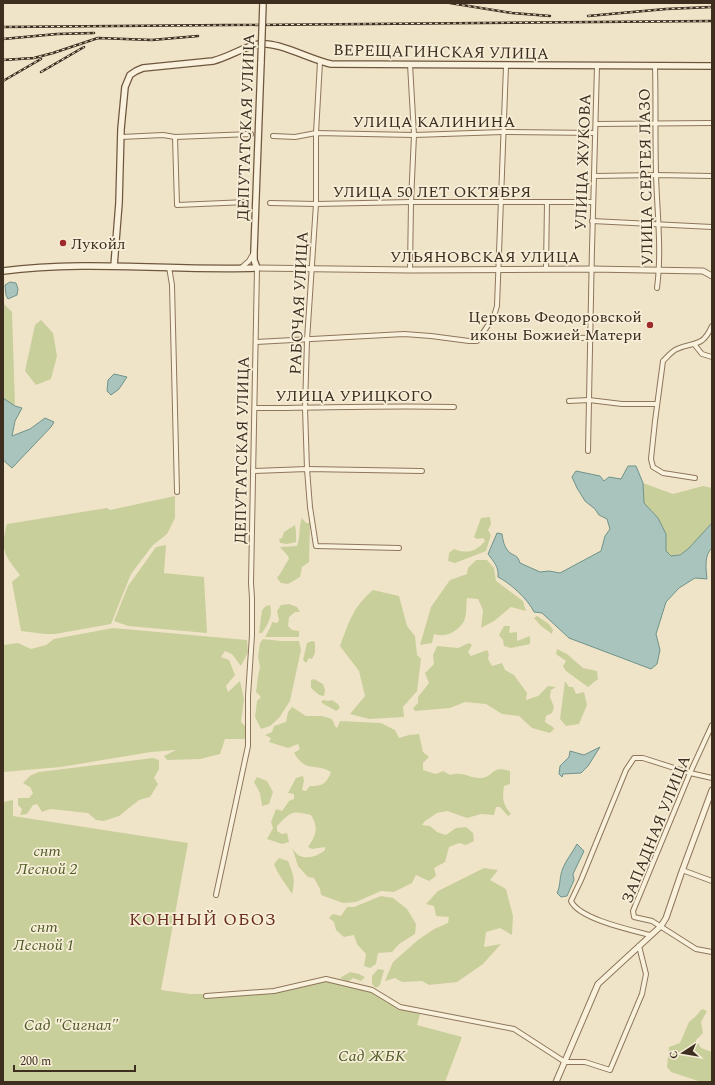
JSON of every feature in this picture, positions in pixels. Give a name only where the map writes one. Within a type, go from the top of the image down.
[{"type":"main road","name":"ДЕПУТАТСКАЯ УЛИЦА","points":[[257,268],[254,260],[254,251],[263,3]]},
{"type":"main road","name":"ВЕРЕЩАГИНСКАЯ УЛИЦА","points":[[114,266],[125,87],[130,75],[136,71],[153,66],[213,61],[246,48],[261,44],[274,45],[320,62],[331,64],[712,66]]},
{"type":"main road","points":[[3,271],[114,266],[257,268]]},
{"type":"street","name":"РАБОЧАЯ УЛИЦА","points":[[320,62],[316,133],[316,204],[307,340],[305,408],[310,507],[316,546],[399,548]]},
{"type":"street","points":[[410,64],[414,135],[410,270]]},
{"type":"street","points":[[256,342],[404,334],[431,336],[469,342],[477,341],[496,312],[506,66]]},
{"type":"street","name":"УЛИЦА ЖУКОВА","points":[[588,451],[592,221],[597,66]]},
{"type":"street","name":"УЛИЦА СЕРГЕЯ ЛАЗО","points":[[655,66],[656,175],[660,224],[659,271],[657,288]]},
{"type":"street","points":[[596,124],[712,123]]},
{"type":"street","name":"УЛИЦА КАЛИНИНА","points":[[273,136],[295,137],[316,133],[414,135],[503,132],[595,133]]},
{"type":"street","points":[[121,137],[175,137],[251,134]]},
{"type":"street","points":[[175,137],[176,205],[247,202]]},
{"type":"street","points":[[594,176],[712,176]]},
{"type":"street","name":"УЛИЦА 50 ЛЕТ ОКТЯБРЯ","points":[[270,202],[316,204],[411,202],[593,202]]},
{"type":"street","points":[[546,269],[547,202]]},
{"type":"street","points":[[592,221],[712,227]]},
{"type":"street","points":[[241,268],[249,261],[254,251]]},
{"type":"street","points":[[169,267],[172,285],[177,492]]},
{"type":"street","name":"УЛЬЯНОВСКАЯ УЛИЦА","points":[[257,268],[410,270],[591,269],[703,271],[712,276]]},
{"type":"street","name":"ДЕПУТАТСКАЯ УЛИЦА","points":[[216,895],[248,746],[248,696],[252,634],[251,583],[257,268]]},
{"type":"street","points":[[695,478],[664,473],[653,467],[651,459],[657,404],[663,361],[676,349],[696,344],[707,336],[712,326]]},
{"type":"street","points":[[532,337],[591,338]]},
{"type":"street","points":[[696,344],[702,354],[712,357]]},
{"type":"street","points":[[569,400],[589,400],[622,404],[657,404]]},
{"type":"street","name":"УЛИЦА УРИЦКОГО","points":[[255,408],[404,406],[454,407]]},
{"type":"street","points":[[253,471],[307,469],[422,471]]},
{"type":"street","name":"ЗАПАДНАЯ УЛИЦА","points":[[661,926],[652,921],[634,917],[633,911],[690,773],[712,725]]},
{"type":"street","points":[[650,935],[612,925],[588,916],[574,906],[571,901],[626,770],[634,758],[643,758],[690,773],[712,778]]},
{"type":"street","points":[[556,1082],[598,984],[661,926],[666,918],[712,790]]},
{"type":"street","points":[[682,870],[712,881]]},
{"type":"street","points":[[661,926],[696,949],[712,952]]},
{"type":"street","points":[[206,996],[274,991],[326,978],[372,990],[400,1006],[514,1029],[564,1062],[585,1062],[610,1070],[642,994],[646,974],[639,946]]},
{"type":"green space","points":[[3,303],[12,312],[15,406],[3,398]]},
{"type":"green space","points":[[41,320],[53,333],[57,356],[51,379],[36,385],[25,371],[35,325]]},
{"type":"green space","points":[[643,483],[673,494],[703,486],[712,488],[712,523],[688,549],[680,555],[671,556],[666,551],[666,534],[658,518],[644,503]]},
{"type":"green space","points":[[175,496],[175,518],[167,534],[153,545],[131,574],[111,624],[55,634],[21,631],[12,582],[20,575],[10,562],[5,551],[4,540],[7,524],[107,508],[110,510]]},
{"type":"green space","points":[[490,517],[491,524],[488,530],[491,535],[486,551],[455,563],[448,561],[449,553],[454,549],[467,552],[482,545],[485,541],[483,538],[477,539],[474,537],[481,518]]},
{"type":"green space","points":[[302,518],[306,523],[310,523],[309,562],[302,567],[300,577],[288,584],[281,583],[277,578],[289,559],[280,547],[297,546]]},
{"type":"green space","points":[[295,525],[296,542],[287,544],[280,543],[279,539],[282,538],[284,532]]},
{"type":"green space","points":[[166,545],[164,573],[204,577],[207,633],[128,626],[114,621],[128,586],[156,547]]},
{"type":"green space","points":[[476,560],[487,560],[494,568],[496,581],[523,601],[526,611],[511,607],[494,621],[481,628],[483,610],[478,599],[467,598],[465,619],[455,631],[447,635],[434,634],[432,643],[420,645],[431,607],[450,580],[467,574],[468,568]]},
{"type":"green space","points":[[373,590],[399,596],[407,626],[415,636],[417,655],[421,659],[417,691],[403,707],[404,717],[369,719],[350,714],[365,696],[359,671],[340,646],[352,615],[366,596]]},
{"type":"green space","points":[[289,604],[297,607],[300,612],[295,612],[289,617],[288,626],[292,630],[299,631],[299,637],[265,637],[272,622],[277,623],[279,620],[277,611],[281,605]]},
{"type":"green space","points":[[270,605],[271,613],[269,620],[262,633],[259,633],[262,610],[266,606]]},
{"type":"green space","points":[[537,616],[549,624],[553,630],[552,634],[541,626],[534,618]]},
{"type":"green space","points":[[504,626],[510,626],[509,633],[517,632],[517,641],[530,636],[530,644],[511,648],[504,646],[503,640],[499,635]]},
{"type":"green space","points":[[113,628],[247,640],[248,652],[241,666],[232,654],[225,651],[221,657],[229,660],[235,675],[226,686],[228,692],[240,681],[244,699],[241,722],[247,728],[246,739],[225,739],[220,754],[200,759],[167,760],[164,756],[176,750],[151,752],[61,767],[3,772],[3,645],[18,643],[31,649],[46,645],[54,639]]},
{"type":"green space","points":[[263,639],[299,641],[301,650],[290,701],[279,718],[270,726],[261,729],[255,717],[257,701],[261,697],[256,692],[260,667],[258,657],[260,643]]},
{"type":"green space","points":[[312,641],[315,642],[315,653],[312,659],[309,658],[306,663],[303,660],[307,643]]},
{"type":"green space","points":[[469,643],[472,645],[468,652],[471,656],[487,650],[489,654],[488,659],[492,666],[502,663],[505,670],[514,675],[527,693],[526,700],[538,696],[548,686],[556,687],[551,690],[550,697],[554,707],[552,713],[546,716],[545,722],[554,729],[550,733],[532,728],[519,716],[502,714],[486,704],[465,702],[450,708],[415,711],[413,708],[418,703],[418,697],[429,683],[425,673],[434,664],[433,655],[437,646],[458,648]]},
{"type":"green space","points":[[557,649],[567,654],[583,668],[597,671],[598,679],[588,687],[566,671],[563,666],[566,661],[556,654]]},
{"type":"green space","points":[[314,679],[323,684],[325,690],[324,696],[319,695],[311,688],[311,680]]},
{"type":"green space","points":[[565,681],[569,687],[573,687],[576,694],[584,692],[587,705],[579,724],[566,726],[560,719]]},
{"type":"green space","points":[[323,700],[332,700],[338,704],[340,708],[336,711],[321,702]]},
{"type":"green space","points":[[292,707],[306,716],[322,716],[332,719],[337,728],[340,721],[381,723],[395,730],[399,738],[419,734],[423,752],[429,757],[423,763],[423,770],[436,774],[443,771],[450,775],[463,774],[481,778],[489,776],[499,769],[510,771],[510,784],[504,786],[503,794],[506,808],[511,814],[508,816],[500,807],[496,807],[494,815],[481,814],[467,818],[447,811],[437,813],[425,821],[422,825],[430,826],[437,832],[446,835],[456,828],[466,827],[473,833],[474,841],[466,845],[459,843],[449,847],[445,862],[434,868],[436,876],[429,881],[416,875],[412,883],[394,892],[381,891],[356,902],[343,903],[321,895],[320,889],[314,878],[308,877],[298,866],[292,847],[298,855],[305,857],[316,856],[325,850],[325,847],[312,849],[308,847],[316,831],[311,815],[292,813],[277,826],[277,831],[282,834],[287,833],[289,842],[282,844],[267,839],[273,828],[271,822],[276,809],[282,811],[289,801],[294,799],[294,794],[288,793],[296,778],[303,776],[304,781],[302,790],[306,791],[310,786],[324,784],[331,772],[325,769],[307,766],[303,763],[294,753],[300,749],[298,744],[288,748],[269,742],[271,738],[265,735],[272,732],[274,726],[286,722],[288,712]]},
{"type":"green space","points":[[153,758],[159,760],[159,769],[154,778],[158,784],[150,797],[139,800],[119,816],[104,821],[96,820],[88,813],[50,809],[42,812],[37,804],[33,805],[27,814],[20,815],[22,809],[18,805],[18,798],[29,798],[33,793],[30,787],[23,783],[31,775],[39,772]]},
{"type":"green space","points":[[257,777],[267,781],[273,792],[269,804],[262,806],[260,793],[254,782]]},
{"type":"green space","points":[[13,800],[13,816],[188,843],[161,990],[220,997],[281,992],[328,981],[371,992],[398,1008],[420,1014],[417,1025],[462,1037],[445,1082],[3,1082],[3,802]]},
{"type":"green space","points":[[279,858],[288,861],[294,881],[292,894],[274,864]]},
{"type":"green space","points":[[484,868],[498,870],[490,880],[506,889],[513,916],[512,935],[500,928],[486,932],[484,947],[501,944],[483,964],[457,982],[429,985],[422,981],[402,982],[395,978],[385,981],[393,962],[418,940],[434,929],[448,923],[449,917],[436,916],[434,906],[426,904],[438,891]]},
{"type":"green space","points":[[381,896],[393,898],[407,909],[416,924],[415,934],[399,944],[392,952],[378,953],[376,964],[370,968],[364,966],[366,954],[357,944],[354,935],[344,937],[336,930],[334,922],[329,918],[333,914],[341,916],[347,907],[354,907]]},
{"type":"green space","points":[[378,969],[384,970],[380,985],[376,988],[372,984],[372,976]]},
{"type":"green space","points":[[350,972],[365,977],[361,981],[353,978],[348,982],[340,978]]},
{"type":"green space","points":[[702,1009],[707,1011],[701,1022],[703,1033],[696,1040],[701,1048],[712,1052],[712,1082],[701,1082],[671,1072],[667,1067],[669,1047],[680,1043],[689,1022]]},
{"type":"water","points":[[10,282],[16,283],[18,289],[17,295],[8,299],[5,285]]},
{"type":"water","points":[[114,374],[127,377],[119,389],[111,395],[107,391],[108,380]]},
{"type":"water","points":[[3,398],[15,406],[22,408],[15,421],[12,436],[30,429],[45,418],[54,422],[12,468],[3,460]]},
{"type":"water","points":[[628,466],[636,466],[643,483],[644,503],[658,518],[666,534],[666,551],[671,556],[680,555],[688,549],[712,523],[712,548],[709,551],[706,562],[707,579],[695,578],[679,588],[666,602],[656,634],[660,650],[657,664],[651,669],[569,638],[542,613],[534,612],[528,602],[518,592],[498,577],[497,567],[488,554],[497,533],[502,534],[506,548],[517,557],[520,563],[540,572],[549,571],[560,573],[601,551],[605,536],[610,529],[607,519],[599,515],[595,509],[585,501],[572,477],[576,471],[600,476],[604,481],[609,477],[621,479]]},
{"type":"water","points":[[600,747],[588,766],[581,773],[563,774],[562,777],[559,774],[560,766],[569,757],[570,751],[584,755]]},
{"type":"water","points":[[577,844],[584,851],[573,874],[574,880],[567,896],[561,897],[557,893],[562,871]]},
{"type":"railway","points":[[450,3],[512,13],[550,16]]},
{"type":"railway","points":[[588,16],[666,9],[712,7]]},
{"type":"railway","points":[[3,27],[712,21]]},
{"type":"railway","points":[[3,39],[57,34],[94,33]]},
{"type":"railway","points":[[3,60],[34,58],[98,38],[152,40],[198,36]]},
{"type":"railway","points":[[41,72],[84,47]]},
{"type":"railway","points":[[3,81],[41,59]]},
{"type":"place","name":"Лукойл","points":[[63,243]]},
{"type":"place","name":"Церковь Феодоровской иконы Божией Матери","points":[[650,325]]},
{"type":"district","name":"КОННЫЙ ОБОЗ","points":[[203,919]]},
{"type":"park label","name":"снт Лесной 2","points":[[47,859]]},
{"type":"park label","name":"снт Лесной 1","points":[[44,935]]},
{"type":"park label","name":"Сад \"Сигнал\"","points":[[71,1024]]},
{"type":"park label","name":"Сад ЖБК","points":[[372,1055]]}]
